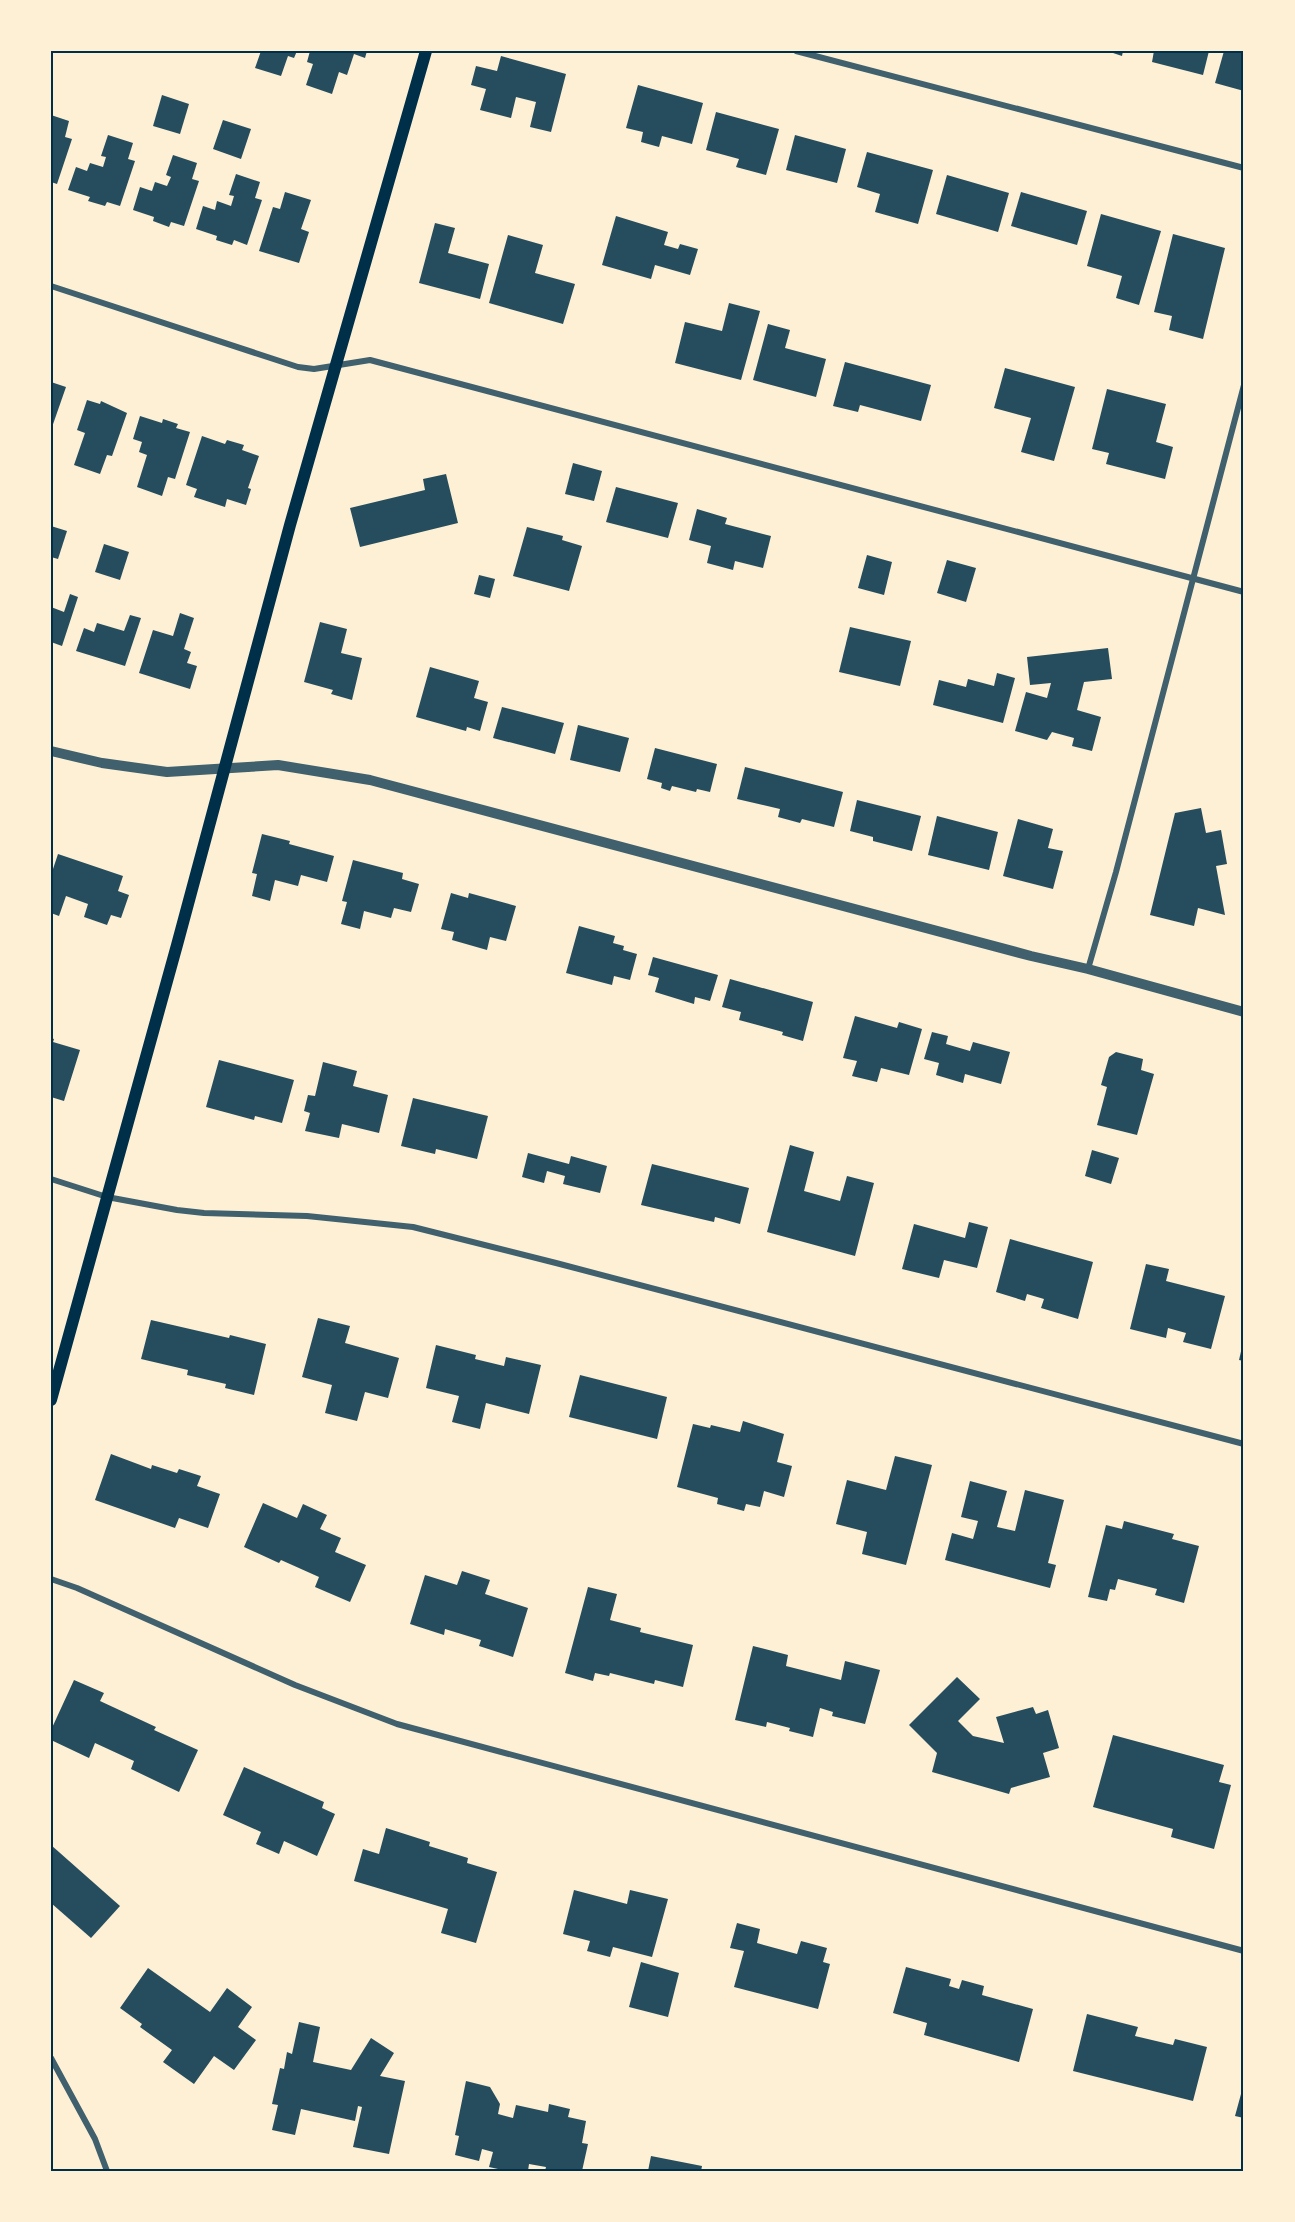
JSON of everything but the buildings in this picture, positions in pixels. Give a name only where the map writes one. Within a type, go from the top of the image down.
[{"type":"main road","points":[[51,1400],[177,945],[223,768],[426,51]]},
{"type":"street","points":[[796,51],[1244,168]]},
{"type":"street","points":[[51,286],[297,367],[314,369],[370,360],[1244,592]]},
{"type":"street","points":[[1088,969],[1244,385]]},
{"type":"street","points":[[51,751],[102,763],[167,772],[278,765],[370,780],[1244,1012]]},
{"type":"street","points":[[51,1179],[107,1197],[204,1213],[307,1216],[413,1227],[1244,1444]]},
{"type":"street","points":[[51,1580],[78,1588],[295,1685],[397,1724],[1244,1951]]},
{"type":"street","points":[[51,2058],[94,2139],[107,2171]]}]
